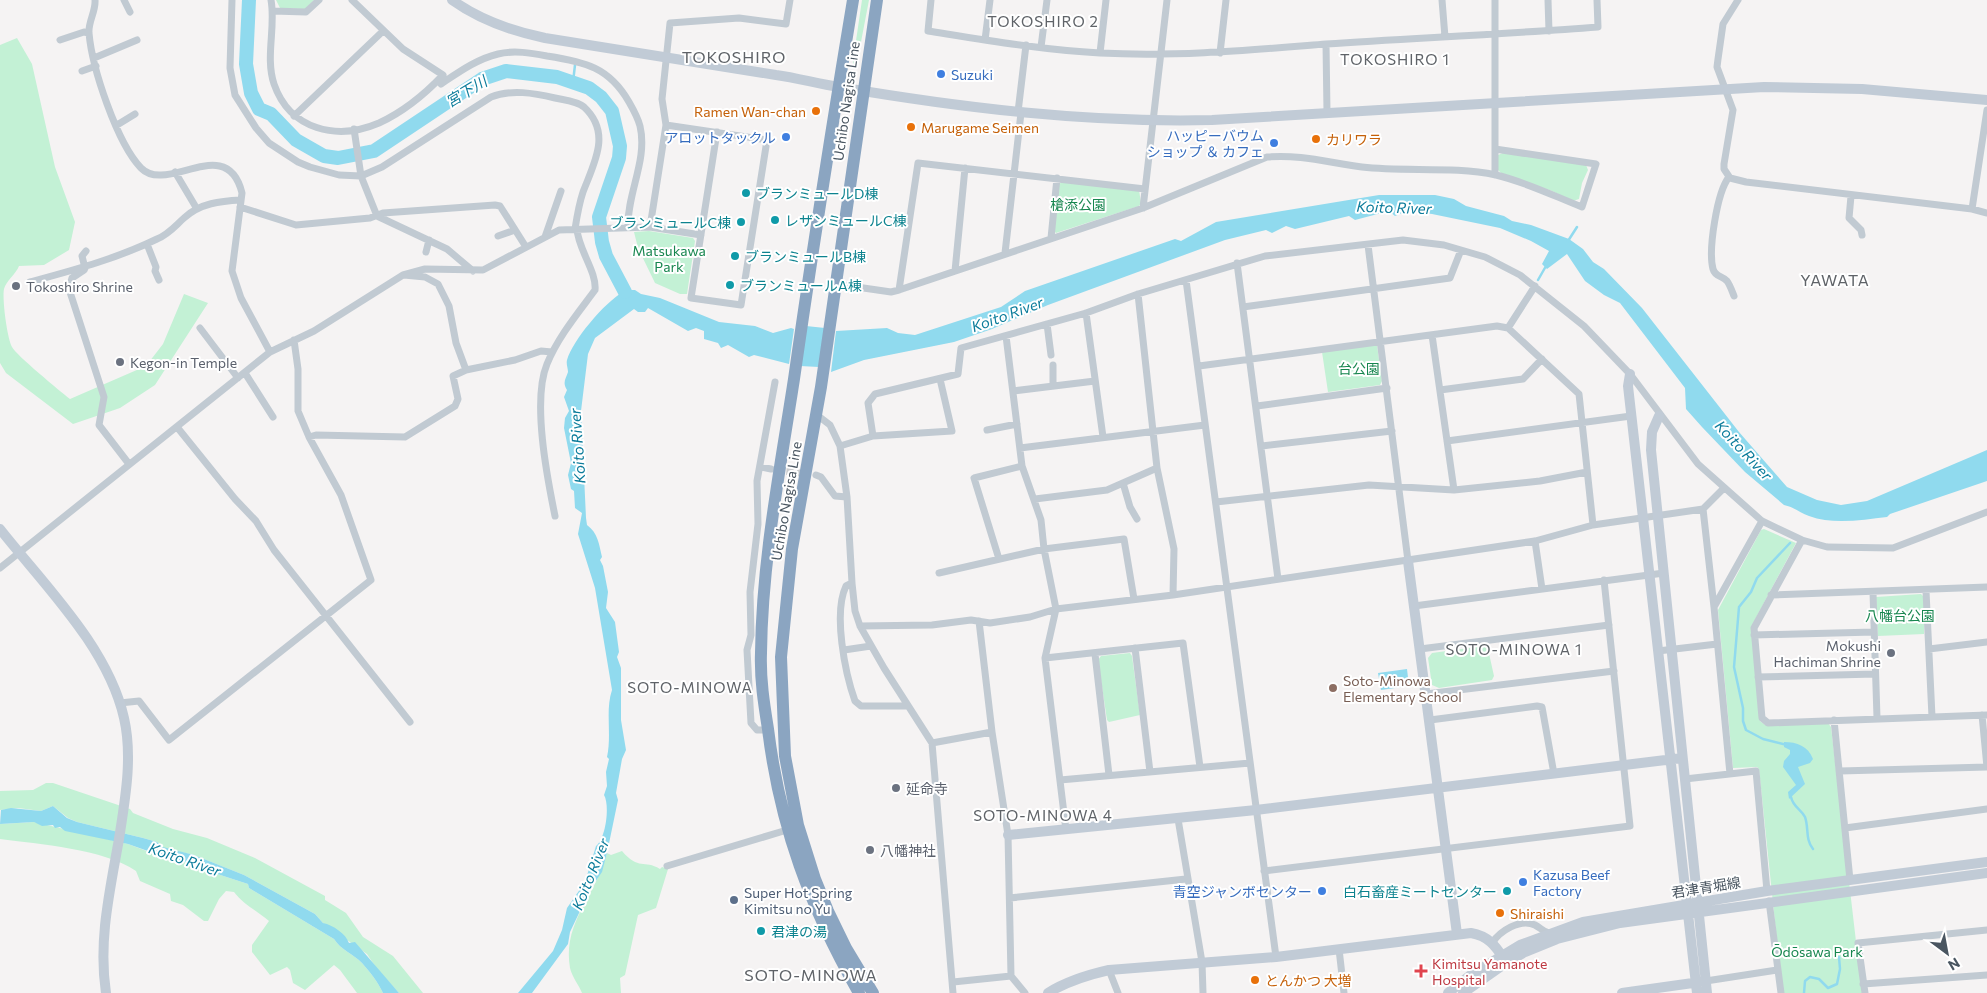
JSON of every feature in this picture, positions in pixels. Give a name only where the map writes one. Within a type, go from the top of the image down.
[{"type":"highway","name":"Uchibo Nagisa Line","points":[[852,0],[840,88],[778,472],[761,653],[762,685],[774,782],[787,830],[806,886],[831,941],[859,993]]},
{"type":"highway","name":"Uchibo Nagisa Line","points":[[873,993],[846,948],[815,880],[798,825],[786,756],[781,706],[781,648],[792,549],[821,387],[877,0]]},
{"type":"street","points":[[95,0],[89,33],[102,91],[116,125],[142,168],[149,173],[160,175],[200,165],[215,165],[228,170],[235,176],[240,187],[241,204],[232,271],[241,298],[270,352]]},
{"type":"street","points":[[124,0],[130,12]]},
{"type":"street","points":[[232,0],[231,78],[235,95],[256,128],[269,143],[298,162],[332,173],[360,174],[382,167],[492,97],[504,92],[552,97],[574,102],[584,107],[594,123],[600,138],[597,159],[583,193],[578,229],[579,244],[592,273],[595,290],[552,352],[546,366],[542,385],[543,449],[555,516]]},
{"type":"street","points":[[272,0],[270,65],[274,84],[282,100],[294,116],[311,127],[354,131],[378,123],[399,111],[427,92],[443,75],[402,49],[382,32],[352,0]]},
{"type":"street","points":[[273,11],[306,12],[319,0]]},
{"type":"street","points":[[452,0],[486,20],[527,35],[779,75],[840,88],[1019,112],[1088,118],[1212,120],[1495,101],[1764,87],[1854,88],[1987,100]]},
{"type":"street","points":[[650,227],[666,125],[662,99],[670,23],[739,18],[786,24],[790,0]]},
{"type":"street","points":[[931,0],[928,31],[985,40],[1100,53],[1161,54],[1220,53],[1326,44],[1598,28],[1598,0]]},
{"type":"street","points":[[985,40],[990,0]]},
{"type":"street","points":[[1041,47],[1047,0]]},
{"type":"street","points":[[1100,53],[1106,0]]},
{"type":"street","points":[[1143,208],[1167,0]]},
{"type":"street","points":[[1220,53],[1226,0]]},
{"type":"street","points":[[1442,0],[1445,37]]},
{"type":"street","points":[[1495,0],[1495,175]]},
{"type":"street","points":[[1548,0],[1548,31]]},
{"type":"street","points":[[1738,0],[1723,24],[1717,67],[1727,90],[1733,115],[1724,164],[1724,169],[1729,177],[1746,182],[1972,209],[1987,213]]},
{"type":"street","points":[[60,40],[84,32],[89,33]]},
{"type":"street","points":[[294,116],[382,32]]},
{"type":"street","points":[[82,71],[137,40]]},
{"type":"street","points":[[1326,44],[1327,112]]},
{"type":"street","points":[[1004,253],[1026,45]]},
{"type":"street","points":[[441,84],[477,61],[500,53],[514,51],[562,58],[592,66],[604,72],[621,89],[640,124],[642,139],[639,163],[628,204],[625,227]]},
{"type":"street","points":[[1972,209],[1987,110]]},
{"type":"street","points":[[116,125],[135,114]]},
{"type":"street","points":[[666,125],[717,132],[767,140],[741,305],[691,298],[717,132]]},
{"type":"street","points":[[354,131],[360,174],[378,216],[447,249],[473,271]]},
{"type":"street","points":[[836,284],[891,292],[899,290],[1004,253],[1143,208],[1267,157],[1282,156],[1364,167],[1495,175],[1550,192],[1582,207],[1596,164],[1495,149]]},
{"type":"street","points":[[899,290],[918,164],[1145,189]]},
{"type":"street","points":[[955,271],[965,168]]},
{"type":"street","points":[[175,172],[196,209]]},
{"type":"street","points":[[1729,177],[1723,186],[1714,227],[1712,266],[1716,275],[1727,281],[1734,296]]},
{"type":"street","points":[[1051,238],[1056,178]]},
{"type":"street","points":[[545,237],[561,191]]},
{"type":"street","points":[[1851,196],[1849,218],[1861,230],[1862,235]]},
{"type":"street","points":[[30,282],[86,268],[147,244],[173,230],[196,209],[220,201],[241,204],[296,225],[370,218],[383,213],[495,205],[500,206],[526,247]]},
{"type":"street","points":[[0,568],[270,352],[339,316],[403,275],[425,270],[473,271],[495,265],[559,230],[650,227],[701,235]]},
{"type":"street","points":[[498,236],[515,230]]},
{"type":"street","points":[[426,252],[429,240]]},
{"type":"street","points":[[873,436],[868,403],[870,398],[874,394],[958,374],[961,348],[1086,313],[1138,294],[1237,263],[1314,249],[1403,240],[1461,250],[1485,257],[1535,286],[1584,326],[1630,374],[1659,416],[1698,464],[1762,522],[1802,540],[1827,547],[1893,548],[1987,512]]},
{"type":"street","points":[[147,244],[159,280]]},
{"type":"street","points":[[1368,245],[1457,934]]},
{"type":"street","points":[[1243,307],[1450,278],[1461,250]]},
{"type":"street","points":[[86,251],[82,256],[86,268]]},
{"type":"street","points":[[1237,263],[1278,579]]},
{"type":"street","points":[[86,268],[72,278],[69,289],[104,397],[99,425],[129,464]]},
{"type":"street","points":[[403,275],[425,277],[438,284],[449,306],[456,343],[466,370]]},
{"type":"street","points":[[1186,280],[1199,366],[1205,425],[1276,957]]},
{"type":"street","points":[[1508,328],[1535,286]]},
{"type":"street","points":[[1138,294],[1157,468],[1174,549],[1173,594]]},
{"type":"street","points":[[1086,313],[1103,437]]},
{"type":"street","points":[[1047,324],[1051,355]]},
{"type":"street","points":[[1199,366],[1497,326],[1508,328],[1579,394],[1593,526]]},
{"type":"street","points":[[200,328],[238,378]]},
{"type":"street","points":[[1432,335],[1454,490]]},
{"type":"street","points":[[1006,336],[1022,466],[1041,520],[1044,550],[1056,609],[1045,658],[1066,830]]},
{"type":"street","points":[[120,703],[139,701],[169,740],[371,580],[341,495],[309,437],[298,411],[298,369],[294,340]]},
{"type":"street","points":[[309,437],[316,435],[374,438],[410,435],[455,406],[458,399],[453,376],[466,370],[508,362],[541,351],[552,352]]},
{"type":"street","points":[[1440,390],[1523,380],[1542,360]]},
{"type":"street","points":[[1053,365],[1053,386]]},
{"type":"street","points":[[245,373],[273,417]]},
{"type":"street","points":[[1630,374],[1628,386],[1631,416],[1658,651],[1671,759],[1693,908]]},
{"type":"street","points":[[840,446],[873,436],[952,431],[940,379]]},
{"type":"street","points":[[1013,390],[1095,381]]},
{"type":"street","points":[[768,730],[757,730],[751,723],[746,650],[751,635],[750,592],[758,524],[758,481],[775,382]]},
{"type":"street","points":[[1256,406],[1387,388]]},
{"type":"street","points":[[816,415],[830,425],[840,446],[847,497],[855,611],[860,626],[870,646],[932,743],[953,993]]},
{"type":"street","points":[[1447,441],[1631,416]]},
{"type":"street","points":[[1659,416],[1652,432],[1651,450],[1685,779],[1699,986],[1707,993]]},
{"type":"street","points":[[987,430],[1017,424]]},
{"type":"street","points":[[1020,448],[1205,425]]},
{"type":"street","points":[[177,427],[235,499],[256,521],[274,550],[410,722]]},
{"type":"street","points":[[1262,446],[1392,431]]},
{"type":"street","points":[[1000,559],[974,478],[1022,466]]},
{"type":"street","points":[[761,467],[771,469]]},
{"type":"street","points":[[1035,499],[1107,490],[1157,468]]},
{"type":"street","points":[[1216,502],[1369,485],[1454,490],[1540,481],[1587,472]]},
{"type":"street","points":[[816,475],[821,477],[835,496],[847,497]]},
{"type":"street","points":[[1123,482],[1130,507],[1137,519]]},
{"type":"street","points":[[860,626],[932,625],[971,620],[998,622],[1030,617],[1056,609],[1408,561],[1535,541],[1593,526],[1658,514],[1703,509],[1723,488]]},
{"type":"street","points":[[1703,509],[1730,774]]},
{"type":"street","points":[[1714,607],[1762,522]]},
{"type":"street","points":[[0,529],[79,628],[98,656],[116,690],[124,719],[128,758],[124,804],[106,914],[104,941],[106,993]]},
{"type":"street","points":[[939,572],[1044,550],[1124,539],[1134,599]]},
{"type":"street","points":[[1802,540],[1754,628],[1762,718],[1768,723],[1984,715],[1987,767],[1840,771]]},
{"type":"street","points":[[1535,541],[1542,589]]},
{"type":"street","points":[[756,544],[770,545]]},
{"type":"street","points":[[1414,606],[1664,573]]},
{"type":"street","points":[[1264,871],[1630,826],[1604,580]]},
{"type":"street","points":[[852,583],[846,586],[840,604],[844,650],[851,690],[858,705],[908,706]]},
{"type":"street","points":[[1771,595],[1987,588]]},
{"type":"street","points":[[1926,591],[1932,716]]},
{"type":"street","points":[[1873,592],[1876,718]]},
{"type":"street","points":[[979,621],[992,732],[1008,835],[1011,976],[1025,993]]},
{"type":"street","points":[[1420,649],[1609,624]]},
{"type":"street","points":[[1754,635],[1874,632]]},
{"type":"street","points":[[1929,649],[1987,642]]},
{"type":"street","points":[[1045,658],[1184,643],[1200,767]]},
{"type":"street","points":[[1658,651],[1717,644]]},
{"type":"street","points":[[844,650],[870,646]]},
{"type":"street","points":[[1136,648],[1150,772]]},
{"type":"street","points":[[1095,654],[1109,775]]},
{"type":"street","points":[[1426,694],[1614,670]]},
{"type":"street","points":[[1758,677],[1875,674]]},
{"type":"street","points":[[1430,720],[1537,706],[1542,707],[1554,774]]},
{"type":"street","points":[[1834,720],[1850,880]]},
{"type":"street","points":[[932,743],[992,732]]},
{"type":"street","points":[[1008,835],[1178,819],[1439,789],[1682,758]]},
{"type":"street","points":[[1060,780],[1250,763]]},
{"type":"street","points":[[1685,779],[1756,771],[1768,896],[1781,993]]},
{"type":"street","points":[[1845,828],[1987,809]]},
{"type":"street","points":[[1178,819],[1186,879],[1202,962],[1203,993]]},
{"type":"street","points":[[667,866],[787,830]]},
{"type":"street","name":"君津青堀線","points":[[1448,993],[1549,933],[1582,922],[1693,908],[1850,880],[1987,862]]},
{"type":"street","name":"君津青堀線","points":[[1768,896],[1987,873]]},
{"type":"street","points":[[1010,898],[1186,879]]},
{"type":"street","name":"君津青堀線","points":[[1463,993],[1503,959],[1557,939],[1620,923],[1693,908]]},
{"type":"street","points":[[1492,943],[1503,930],[1520,925],[1532,924],[1549,933]]},
{"type":"street","points":[[1864,993],[1858,943],[1987,930]]},
{"type":"street","points":[[1048,993],[1060,985],[1086,975],[1109,970],[1276,957],[1457,934],[1471,933],[1482,935],[1492,943],[1503,959]]},
{"type":"street","points":[[1339,949],[1344,993]]},
{"type":"street","points":[[1109,970],[1118,993]]},
{"type":"street","points":[[1625,993],[1699,986],[1777,970]]},
{"type":"street","points":[[1863,984],[1987,975]]},
{"type":"street","points":[[953,982],[1011,976]]},
{"type":"green space","points":[[276,0],[314,0],[305,9],[302,9],[280,8]]},
{"type":"green space","points":[[862,0],[869,0],[856,68],[853,67],[853,61]]},
{"type":"green space","points":[[17,38],[32,64],[55,167],[75,222],[69,250],[44,265],[19,266],[5,286],[4,309],[12,347],[29,365],[70,399],[146,366],[163,344],[184,294],[208,303],[155,385],[120,408],[73,424],[6,373],[0,363],[0,45]]},
{"type":"green space","points":[[1503,153],[1586,165],[1588,170],[1582,183],[1579,199],[1573,201],[1552,191],[1501,173],[1498,170],[1498,155]]},
{"type":"green space","name":"槍添公園","points":[[1062,182],[1139,190],[1141,203],[1139,206],[1056,233],[1054,231],[1059,184]]},
{"type":"green space","name":"Matsukawa Park","points":[[649,231],[693,238],[695,241],[687,294],[680,294],[655,283],[638,248],[634,232]]},
{"type":"green space","name":"台公園","points":[[1377,345],[1382,381],[1380,385],[1328,392],[1322,352]]},
{"type":"green space","name":"Ōdōsawa Park","points":[[1764,529],[1796,543],[1751,627],[1760,721],[1765,725],[1828,723],[1831,727],[1862,993],[1784,993],[1759,769],[1757,767],[1733,768],[1718,610],[1761,530]]},
{"type":"green space","name":"八幡台公園","points":[[1921,594],[1924,597],[1924,634],[1878,636],[1876,597]]},
{"type":"green space","points":[[1484,646],[1488,649],[1494,676],[1492,680],[1439,688],[1432,685],[1428,658],[1432,653]]},
{"type":"green space","points":[[1130,653],[1140,715],[1109,722],[1107,720],[1098,660],[1101,656]]},
{"type":"green space","points":[[46,783],[53,783],[130,809],[133,813],[173,829],[207,838],[255,858],[325,896],[325,900],[346,913],[363,937],[393,956],[423,993],[399,993],[377,969],[367,954],[323,923],[315,914],[244,875],[194,855],[163,848],[157,842],[77,822],[68,818],[53,806],[41,811],[18,808],[0,810],[0,791],[33,790]]},
{"type":"green space","points":[[34,822],[128,844],[176,862],[191,862],[202,869],[248,884],[249,888],[334,939],[362,963],[374,977],[383,993],[357,993],[334,965],[305,990],[293,983],[290,970],[287,967],[270,975],[252,952],[252,945],[269,921],[246,904],[234,892],[226,891],[219,899],[208,921],[204,921],[183,905],[171,901],[170,894],[140,881],[136,871],[107,857],[71,849],[0,839],[0,824]]},
{"type":"green space","points":[[622,851],[637,863],[660,869],[662,867],[668,869],[656,908],[638,915],[625,975],[620,978],[621,993],[582,993],[570,968],[571,936],[607,853],[611,855]]},
{"type":"water","name":"Koito River","points":[[1379,195],[1435,195],[1454,199],[1466,206],[1504,216],[1512,221],[1531,225],[1569,239],[1583,249],[1593,262],[1604,269],[1642,308],[1739,432],[1787,487],[1817,500],[1841,505],[1867,501],[1987,450],[1987,481],[1890,514],[1887,517],[1848,521],[1818,519],[1784,505],[1745,472],[1686,409],[1685,388],[1620,303],[1604,295],[1585,281],[1567,254],[1547,269],[1542,264],[1549,251],[1500,228],[1432,214],[1407,211],[1395,216],[1389,211],[1355,220],[1349,216],[1295,229],[1286,226],[1272,233],[1266,230],[1225,240],[1048,305],[992,329],[954,342],[864,360],[831,372],[836,331],[887,328],[898,333],[915,335],[1001,307],[1025,291],[1175,239],[1181,241],[1216,222]]},
{"type":"water","name":"Koito River","points":[[615,275],[624,280],[627,290],[635,290],[641,294],[660,298],[719,322],[755,326],[773,333],[791,328],[794,329],[789,364],[754,355],[749,357],[728,345],[721,348],[718,343],[704,339],[704,331],[696,328],[688,331],[648,308],[645,312],[638,312],[634,309],[595,338],[588,354],[581,411],[586,518],[587,525],[596,535],[599,543],[602,557],[600,560],[608,592],[606,608],[615,622],[619,652],[617,657],[621,668],[621,720],[626,750],[622,759],[616,793],[618,800],[602,872],[591,888],[570,932],[568,944],[532,993],[518,993],[553,951],[562,930],[567,908],[585,882],[596,846],[605,829],[607,806],[604,795],[607,786],[609,706],[612,690],[595,588],[578,534],[582,513],[575,508],[574,491],[571,489],[568,475],[571,463],[564,428],[565,418],[569,411],[564,397],[567,390],[565,383],[570,352],[582,333],[599,313],[615,297],[623,292]]},
{"type":"water","points":[[806,326],[825,328],[819,367],[800,366]]},
{"type":"water","points":[[1407,669],[1409,686],[1381,690],[1378,673]]},
{"type":"water","points":[[1784,742],[1802,746],[1813,759],[1810,763],[1798,767],[1805,784],[1789,799],[1788,792],[1796,785],[1783,767],[1784,761],[1790,754],[1790,750],[1784,747]]},
{"type":"water","name":"Koito River","points":[[53,806],[67,818],[77,822],[157,842],[163,847],[194,855],[244,875],[315,914],[323,923],[339,930],[349,943],[355,942],[399,993],[383,993],[374,977],[362,963],[334,939],[249,888],[248,884],[202,869],[191,862],[176,861],[128,844],[65,831],[60,827],[55,828],[53,825],[42,826],[34,822],[0,824],[1,810],[11,808],[41,811]]},
{"type":"waterway","name":"宮下川","points":[[249,0],[246,64],[251,93],[259,109],[271,114],[296,140],[324,156],[338,158],[374,151],[482,79],[506,71],[557,77],[589,88],[601,97],[612,111],[620,146],[619,158],[599,217],[602,242],[606,256],[625,292]]},
{"type":"waterway","points":[[573,82],[575,65]]},
{"type":"waterway","points":[[1568,241],[1577,227]]},
{"type":"waterway","points":[[1538,280],[1546,266]]},
{"type":"waterway","points":[[1787,745],[1763,739],[1746,730],[1734,667],[1739,607],[1751,592],[1757,578],[1790,543]]},
{"type":"waterway","points":[[1791,797],[1793,803],[1805,817],[1808,837],[1813,849]]},
{"type":"waterway","points":[[1804,993],[1805,981],[1810,977],[1819,979],[1828,988],[1837,984],[1840,969],[1839,957]]},
{"type":"tunnel","points":[[776,470],[808,474]]},
{"type":"place","name":"Suzuki","points":[[941,74]]},
{"type":"place","name":"Ramen Wan-chan","points":[[816,111]]},
{"type":"place","name":"Marugame Seimen","points":[[911,127]]},
{"type":"place","name":"アロットタックル","points":[[786,137]]},
{"type":"place","name":"カリワラ","points":[[1316,139]]},
{"type":"place","name":"ハッピーバウム ショップ ＆ カフェ","points":[[1274,143]]},
{"type":"place","name":"ブランミュールD棟","points":[[746,193]]},
{"type":"place","name":"レザンミュールC棟","points":[[775,220]]},
{"type":"place","name":"ブランミュールC棟","points":[[741,222]]},
{"type":"place","name":"ブランミュールB棟","points":[[735,256]]},
{"type":"place","name":"ブランミュールA棟","points":[[730,285]]},
{"type":"place","name":"Tokoshiro Shrine","points":[[16,286]]},
{"type":"place","name":"Kegon-in Temple","points":[[120,362]]},
{"type":"place","name":"Mokushi Hachiman Shrine","points":[[1891,653]]},
{"type":"place","name":"Soto-Minowa Elementary School","points":[[1333,688]]},
{"type":"place","name":"延命寺","points":[[896,788]]},
{"type":"place","name":"八幡神社","points":[[870,850]]},
{"type":"place","name":"Kazusa Beef Factory","points":[[1523,882]]},
{"type":"place","name":"青空ジャンボセンター","points":[[1322,891]]},
{"type":"place","name":"白石畜産ミートセンター","points":[[1507,891]]},
{"type":"place","name":"Super Hot Spring Kimitsu no Yu","points":[[734,900]]},
{"type":"place","name":"Shiraishi","points":[[1500,913]]},
{"type":"place","name":"君津の湯","points":[[761,931]]},
{"type":"place","name":"Kimitsu Yamanote Hospital","points":[[1421,971]]},
{"type":"place","name":"とんかつ 大増","points":[[1255,980]]},
{"type":"district","name":"TOKOSHIRO 2","points":[[1043,21]]},
{"type":"district","name":"TOKOSHIRO","points":[[734,56]]},
{"type":"district","name":"TOKOSHIRO 1","points":[[1395,59]]},
{"type":"district","name":"YAWATA","points":[[1835,279]]},
{"type":"district","name":"SOTO-MINOWA 1","points":[[1514,649]]},
{"type":"district","name":"SOTO-MINOWA","points":[[690,687]]},
{"type":"district","name":"SOTO-MINOWA 4","points":[[1043,815]]},
{"type":"district","name":"SOTO-MINOWA","points":[[811,974]]}]
